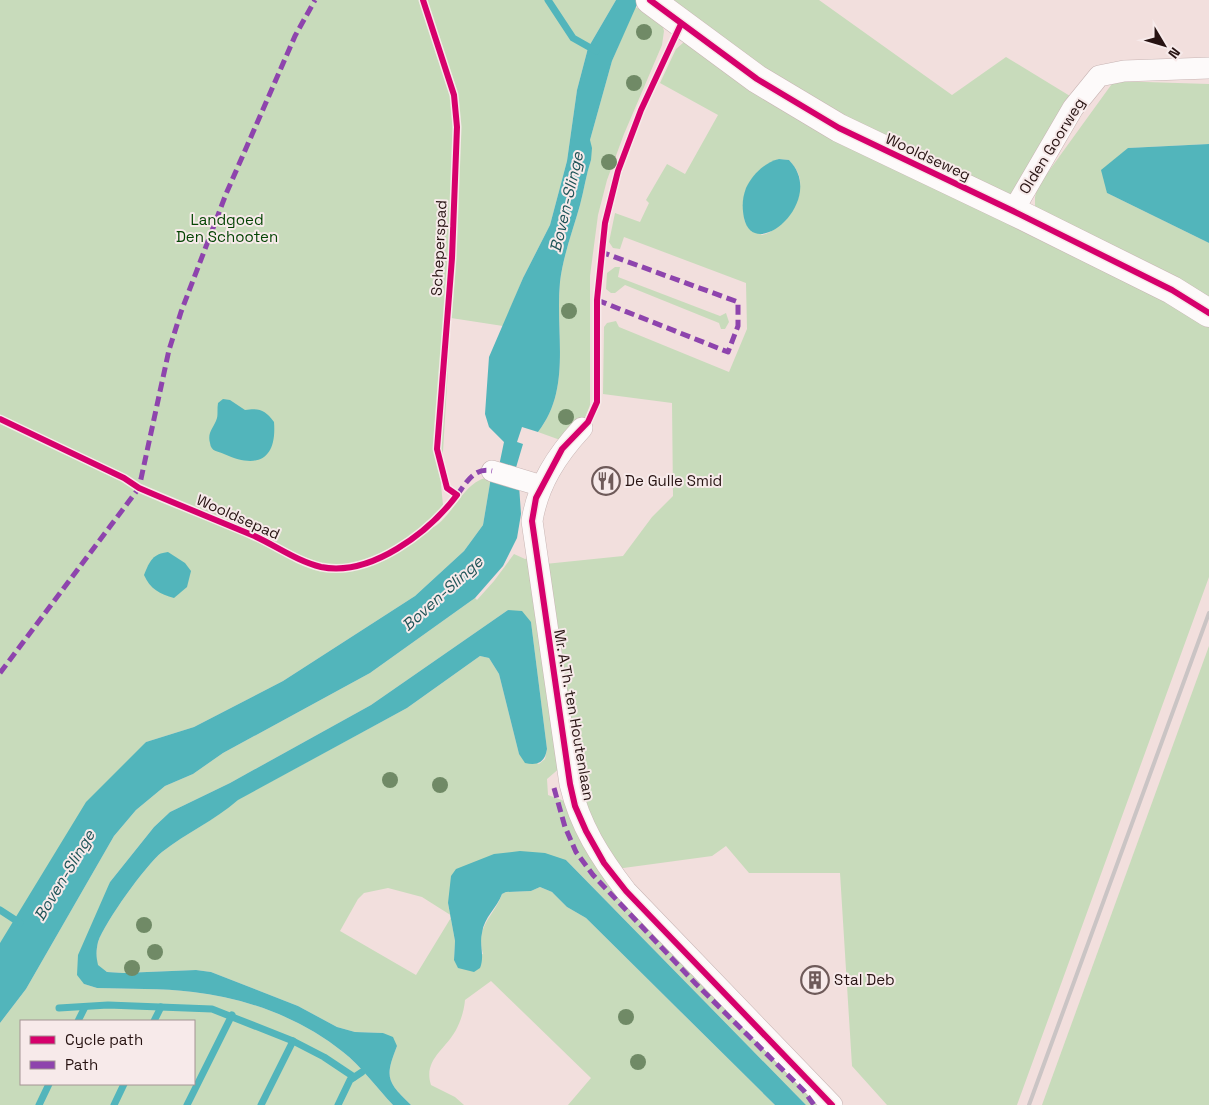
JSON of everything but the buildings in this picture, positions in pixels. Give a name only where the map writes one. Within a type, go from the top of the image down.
[{"type":"main road","name":"Wooldseweg","points":[[650,0],[756,80],[839,128],[1013,210],[1172,290],[1209,313]]},
{"type":"street","name":"Olden Goorweg","points":[[1013,210],[1073,108],[1099,76],[1124,71],[1209,68]]},
{"type":"street","name":"Mr. A.Th. ten Houtenlaan","points":[[582,428],[562,449],[536,498],[532,520],[570,784],[586,831],[604,863],[626,891],[792,1061],[832,1105]]},
{"type":"street","points":[[492,471],[542,486]]},
{"type":"green space","name":"Landgoed Den Schooten","points":[[0,0],[616,0],[588,48],[577,90],[567,161],[550,225],[523,278],[503,326],[451,318],[441,485],[443,505],[437,513],[434,527],[448,514],[467,490],[482,479],[491,477],[483,525],[464,551],[415,596],[283,681],[194,727],[146,742],[0,944]]},
{"type":"green space","points":[[669,0],[819,0],[952,95],[1006,57],[1070,96],[1016,189],[1008,196],[788,89]]},
{"type":"green space","points":[[635,7],[661,20],[664,31],[662,45],[624,134],[607,180],[598,215],[590,276],[590,405],[585,418],[563,441],[538,432],[549,415],[559,379],[561,272],[591,160],[590,140],[612,61]]},
{"type":"green space","points":[[684,42],[1209,327],[1209,577],[1017,1105],[887,1105],[852,1066],[840,873],[749,873],[726,846],[712,856],[616,869],[582,804],[545,564],[623,556],[652,517],[673,496],[672,403],[603,394],[604,327],[607,323],[616,321],[619,327],[729,372],[747,329],[746,283],[624,237],[620,249],[613,248],[609,242],[615,213],[640,222],[649,203],[646,200],[667,164],[685,174],[718,115],[660,83],[676,49]],"holes":[[[779,159],[789,160],[799,175],[800,189],[798,195],[778,226],[762,235],[745,222],[744,201],[749,183],[769,163]]]},
{"type":"green space","points":[[1114,81],[1209,84],[1209,144],[1128,148],[1107,193],[1209,243],[1209,299],[1035,207],[1038,186]]},
{"type":"green space","points":[[615,267],[620,267],[618,277],[720,316],[726,313],[729,322],[725,329],[721,329],[719,323],[625,285],[615,293],[611,293],[606,289],[607,273]]},
{"type":"green space","points":[[514,554],[525,559],[531,557],[561,767],[547,779],[548,795],[567,802],[580,833],[825,1105],[806,1105],[566,860],[448,903],[450,915],[422,897],[388,888],[364,893],[358,899],[340,931],[416,975],[451,918],[455,941],[454,960],[483,954],[481,936],[483,928],[502,894],[506,892],[531,891],[540,887],[552,892],[567,907],[586,918],[775,1105],[568,1105],[591,1078],[491,981],[465,1000],[456,1030],[432,1062],[430,1069],[431,1085],[455,1097],[464,1105],[411,1105],[392,1084],[390,1072],[397,1046],[383,1033],[355,1032],[337,1027],[298,1006],[211,972],[196,970],[123,973],[107,972],[97,965],[96,954],[102,933],[136,881],[162,852],[237,800],[407,708],[480,656],[489,658],[499,674],[519,754],[539,764],[545,759],[547,749],[531,622],[508,610],[371,705],[230,783],[170,812],[154,827],[110,882],[84,984],[97,988],[193,992],[233,999],[272,1012],[309,1029],[343,1052],[363,1070],[393,1105],[0,1105],[0,1023],[26,989],[114,836],[136,810],[165,786],[193,774],[223,753],[370,673],[475,598],[477,600]]},
{"type":"green space","points":[[1209,646],[1209,1105],[1042,1105]]},
{"type":"water","name":"Boven-Slinge","points":[[616,0],[639,0],[612,61],[590,140],[592,148],[591,160],[563,263],[559,301],[559,379],[555,398],[549,415],[538,432],[522,427],[517,442],[523,444],[515,471],[499,466],[504,442],[489,427],[485,414],[489,357],[523,278],[550,225],[567,161],[577,90],[588,48]]},
{"type":"water","points":[[1209,144],[1209,243],[1107,193],[1101,170],[1128,148]]},
{"type":"water","points":[[779,159],[789,160],[799,176],[800,192],[795,208],[785,221],[773,230],[761,234],[750,230],[744,218],[744,196],[746,188],[755,174],[764,166]]},
{"type":"water","points":[[223,399],[230,400],[245,410],[255,409],[262,411],[274,422],[272,445],[268,453],[262,458],[246,461],[215,451],[212,448],[209,436],[217,418],[218,403]]},
{"type":"water","name":"Boven-Slinge","points":[[491,477],[519,485],[521,514],[517,538],[503,566],[475,598],[370,673],[223,753],[193,774],[165,786],[136,810],[114,836],[26,989],[0,1023],[0,943],[86,802],[146,742],[194,727],[283,681],[415,596],[464,551],[483,525]]},
{"type":"water","points":[[168,552],[185,563],[191,571],[187,587],[174,598],[156,590],[149,584],[144,575],[148,565],[155,556]]},
{"type":"water","points":[[508,610],[522,611],[531,622],[547,749],[543,760],[534,764],[525,763],[519,754],[499,674],[489,658],[480,656],[407,708],[238,800],[162,852],[126,895],[102,933],[97,945],[98,965],[107,972],[196,970],[211,972],[298,1006],[337,1027],[355,1032],[383,1033],[393,1037],[397,1046],[391,1065],[390,1078],[392,1084],[411,1105],[393,1105],[363,1070],[343,1052],[309,1029],[272,1012],[233,999],[193,992],[97,988],[84,984],[77,975],[78,955],[110,882],[154,827],[170,812],[230,783],[371,705]]},
{"type":"water","points":[[520,851],[545,853],[566,860],[806,1105],[775,1105],[586,918],[567,907],[552,892],[540,887],[531,891],[506,892],[502,894],[483,927],[480,968],[474,972],[458,968],[454,960],[455,941],[448,903],[451,876],[456,869],[494,854]]},
{"type":"waterway","points":[[548,0],[573,38],[596,51]]},
{"type":"waterway","points":[[0,910],[20,923]]},
{"type":"waterway","points":[[59,1008],[108,1005],[212,1009],[293,1041],[324,1057],[354,1077]]},
{"type":"waterway","points":[[78,1020],[85,1007]]},
{"type":"waterway","points":[[154,1020],[161,1007]]},
{"type":"waterway","points":[[187,1105],[232,1015]]},
{"type":"waterway","points":[[261,1105],[293,1041]]},
{"type":"waterway","points":[[338,1105],[350,1080],[362,1072]]},
{"type":"waterway","points":[[39,1105],[49,1085]]},
{"type":"waterway","points":[[114,1105],[124,1085]]},
{"type":"railway","points":[[1029,1105],[1209,613]]},
{"type":"marked path","points":[[0,673],[139,488],[169,350],[181,312],[226,194],[295,36],[315,0]]},
{"type":"marked path","points":[[597,300],[728,352],[738,326],[738,302],[601,252]]},
{"type":"marked path","points":[[457,495],[476,473],[486,470],[492,471]]},
{"type":"marked path","points":[[554,788],[565,827],[576,852],[593,875],[696,984],[804,1091],[814,1105]]},
{"type":"cycle path","name":"Scheperspad","points":[[0,419],[124,478],[139,488],[252,535],[294,557],[321,567],[340,568],[359,565],[379,558],[415,537],[431,523],[457,495],[447,488],[437,449],[452,258],[457,127],[454,95],[423,0]]},
{"type":"cycle path","points":[[650,0],[757,79],[839,128],[1172,290],[1209,313]]},
{"type":"cycle path","points":[[681,24],[641,110],[618,171],[605,223],[597,300],[597,402],[588,422],[562,449],[536,498],[532,521],[570,784],[575,806],[586,831],[604,863],[626,891],[832,1105]]},
{"type":"place","name":"De Gulle Smid","points":[[606,481]]},
{"type":"place","name":"Stal Deb","points":[[815,980]]}]
